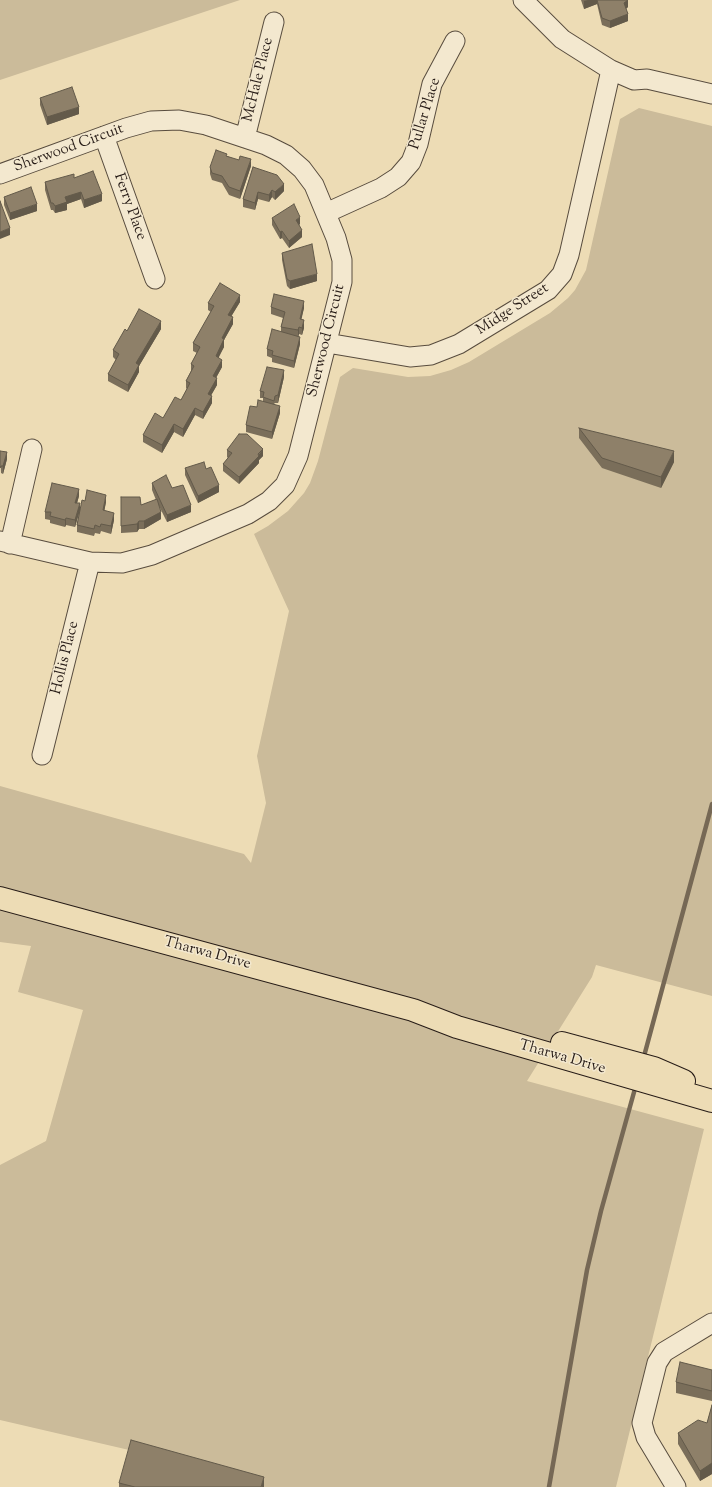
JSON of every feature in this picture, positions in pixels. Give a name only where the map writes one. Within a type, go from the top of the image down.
[{"type":"main road","name":"Tharwa Drive","points":[[0,898],[413,1010],[460,1017],[609,1064],[654,1068],[674,1084],[712,1101]]},
{"type":"main road","name":"Tharwa Drive","points":[[674,1084],[712,1090]]},
{"type":"street","points":[[523,0],[562,39],[611,70],[634,80],[641,88],[662,95],[712,107]]},
{"type":"street","name":"McHale Place","points":[[245,138],[274,22]]},
{"type":"street","name":"Pullar Place","points":[[326,213],[381,188],[398,177],[411,162],[418,144],[432,84],[455,41]]},
{"type":"street","name":"Midge Street","points":[[327,343],[410,357],[431,355],[459,344],[548,290],[562,274],[569,255],[611,70]]},
{"type":"street","points":[[634,80],[647,79],[712,94]]},
{"type":"street","name":"Sherwood Circuit","points":[[0,174],[104,136],[151,121],[179,120],[210,126],[266,145],[286,155],[302,169],[314,185],[336,238],[342,260],[342,282],[298,456],[285,485],[269,501],[248,514],[152,555],[122,563],[90,562],[5,542]]},
{"type":"street","name":"Ferry Place","points":[[104,136],[155,279]]},
{"type":"street","points":[[5,542],[32,449]]},
{"type":"street","name":"Hollis Place","points":[[42,755],[90,562]]},
{"type":"street","points":[[676,1487],[646,1437],[642,1423],[657,1364],[664,1352],[712,1323]]},
{"type":"shaded area","points":[[0,0],[240,0],[0,80]]},
{"type":"shaded area","points":[[639,108],[712,126],[712,996],[596,965],[592,977],[527,1081],[704,1129],[616,1487],[264,1487],[198,1466],[0,1420],[0,1165],[46,1141],[83,1010],[18,992],[31,946],[0,942],[0,786],[244,854],[251,863],[266,803],[257,756],[289,611],[254,534],[268,526],[288,511],[304,493],[310,483],[318,461],[340,377],[353,368],[408,377],[430,376],[451,370],[469,362],[550,313],[568,298],[575,290],[586,270],[620,119]]},
{"type":"building","points":[[597,0],[628,0],[624,3],[628,14],[610,21],[602,18]]},
{"type":"building","points":[[72,87],[79,107],[47,117],[40,98]]},
{"type":"building","points":[[216,150],[227,154],[226,156],[239,160],[240,156],[251,159],[240,191],[229,187],[222,176],[212,173],[210,167]]},
{"type":"building","points":[[253,167],[277,175],[284,184],[275,192],[272,190],[269,195],[258,192],[255,203],[243,199]]},
{"type":"building","points":[[93,171],[102,194],[84,200],[81,192],[65,197],[67,202],[55,206],[51,203],[45,182],[74,174],[74,178]]},
{"type":"building","points":[[31,187],[37,204],[10,213],[4,197]]},
{"type":"building","points":[[0,201],[10,228],[0,232]]},
{"type":"building","points":[[294,204],[300,217],[296,220],[302,230],[289,241],[282,231],[280,232],[272,218]]},
{"type":"building","points":[[312,244],[317,274],[290,281],[287,279],[282,253]]},
{"type":"building","points":[[220,283],[240,295],[228,315],[233,317],[222,338],[224,339],[216,356],[222,360],[213,376],[217,378],[208,394],[212,396],[203,412],[195,408],[183,429],[174,424],[162,445],[143,435],[155,413],[163,418],[175,397],[181,400],[190,383],[186,381],[194,366],[191,364],[200,347],[193,343],[214,306],[208,303]]},
{"type":"building","points":[[274,294],[304,301],[300,319],[304,320],[302,328],[299,327],[298,330],[281,327],[285,312],[271,307]]},
{"type":"building","points":[[139,309],[161,321],[136,363],[139,365],[128,385],[108,374],[119,354],[113,350],[125,329],[127,331]]},
{"type":"building","points":[[272,329],[300,337],[294,361],[272,355],[273,351],[267,349]]},
{"type":"building","points":[[267,367],[284,370],[278,395],[275,396],[274,401],[263,397],[264,392],[260,391]]},
{"type":"building","points":[[258,400],[280,406],[272,432],[246,425],[250,406],[257,407]]},
{"type":"building","points":[[579,428],[674,451],[661,477],[602,458]]},
{"type":"building","points":[[239,434],[247,434],[263,449],[258,454],[259,456],[239,477],[223,464],[232,453],[227,450]]},
{"type":"building","points":[[0,451],[7,452],[3,466],[0,468]]},
{"type":"building","points":[[204,462],[206,469],[211,467],[219,485],[198,496],[185,468]]},
{"type":"building","points":[[166,475],[172,488],[183,485],[191,505],[167,515],[152,483]]},
{"type":"building","points":[[52,483],[79,489],[75,503],[80,503],[75,520],[66,518],[65,520],[50,516],[51,512],[45,512]]},
{"type":"building","points":[[87,490],[106,495],[103,510],[114,513],[111,526],[101,524],[100,527],[95,525],[94,529],[77,525],[82,500],[85,501]]},
{"type":"building","points":[[121,497],[140,497],[141,505],[157,499],[161,512],[144,521],[139,521],[137,524],[121,526]]},
{"type":"building","points":[[680,1362],[712,1370],[712,1391],[676,1382]]},
{"type":"building","points":[[712,1405],[712,1463],[700,1471],[678,1433],[698,1420],[707,1423]]},
{"type":"building","points":[[131,1440],[264,1477],[261,1487],[135,1487],[119,1483]]},
{"type":"waterway","points":[[643,1060],[712,804]]},
{"type":"waterway","points":[[549,1487],[587,1270],[601,1211],[636,1085]]}]
